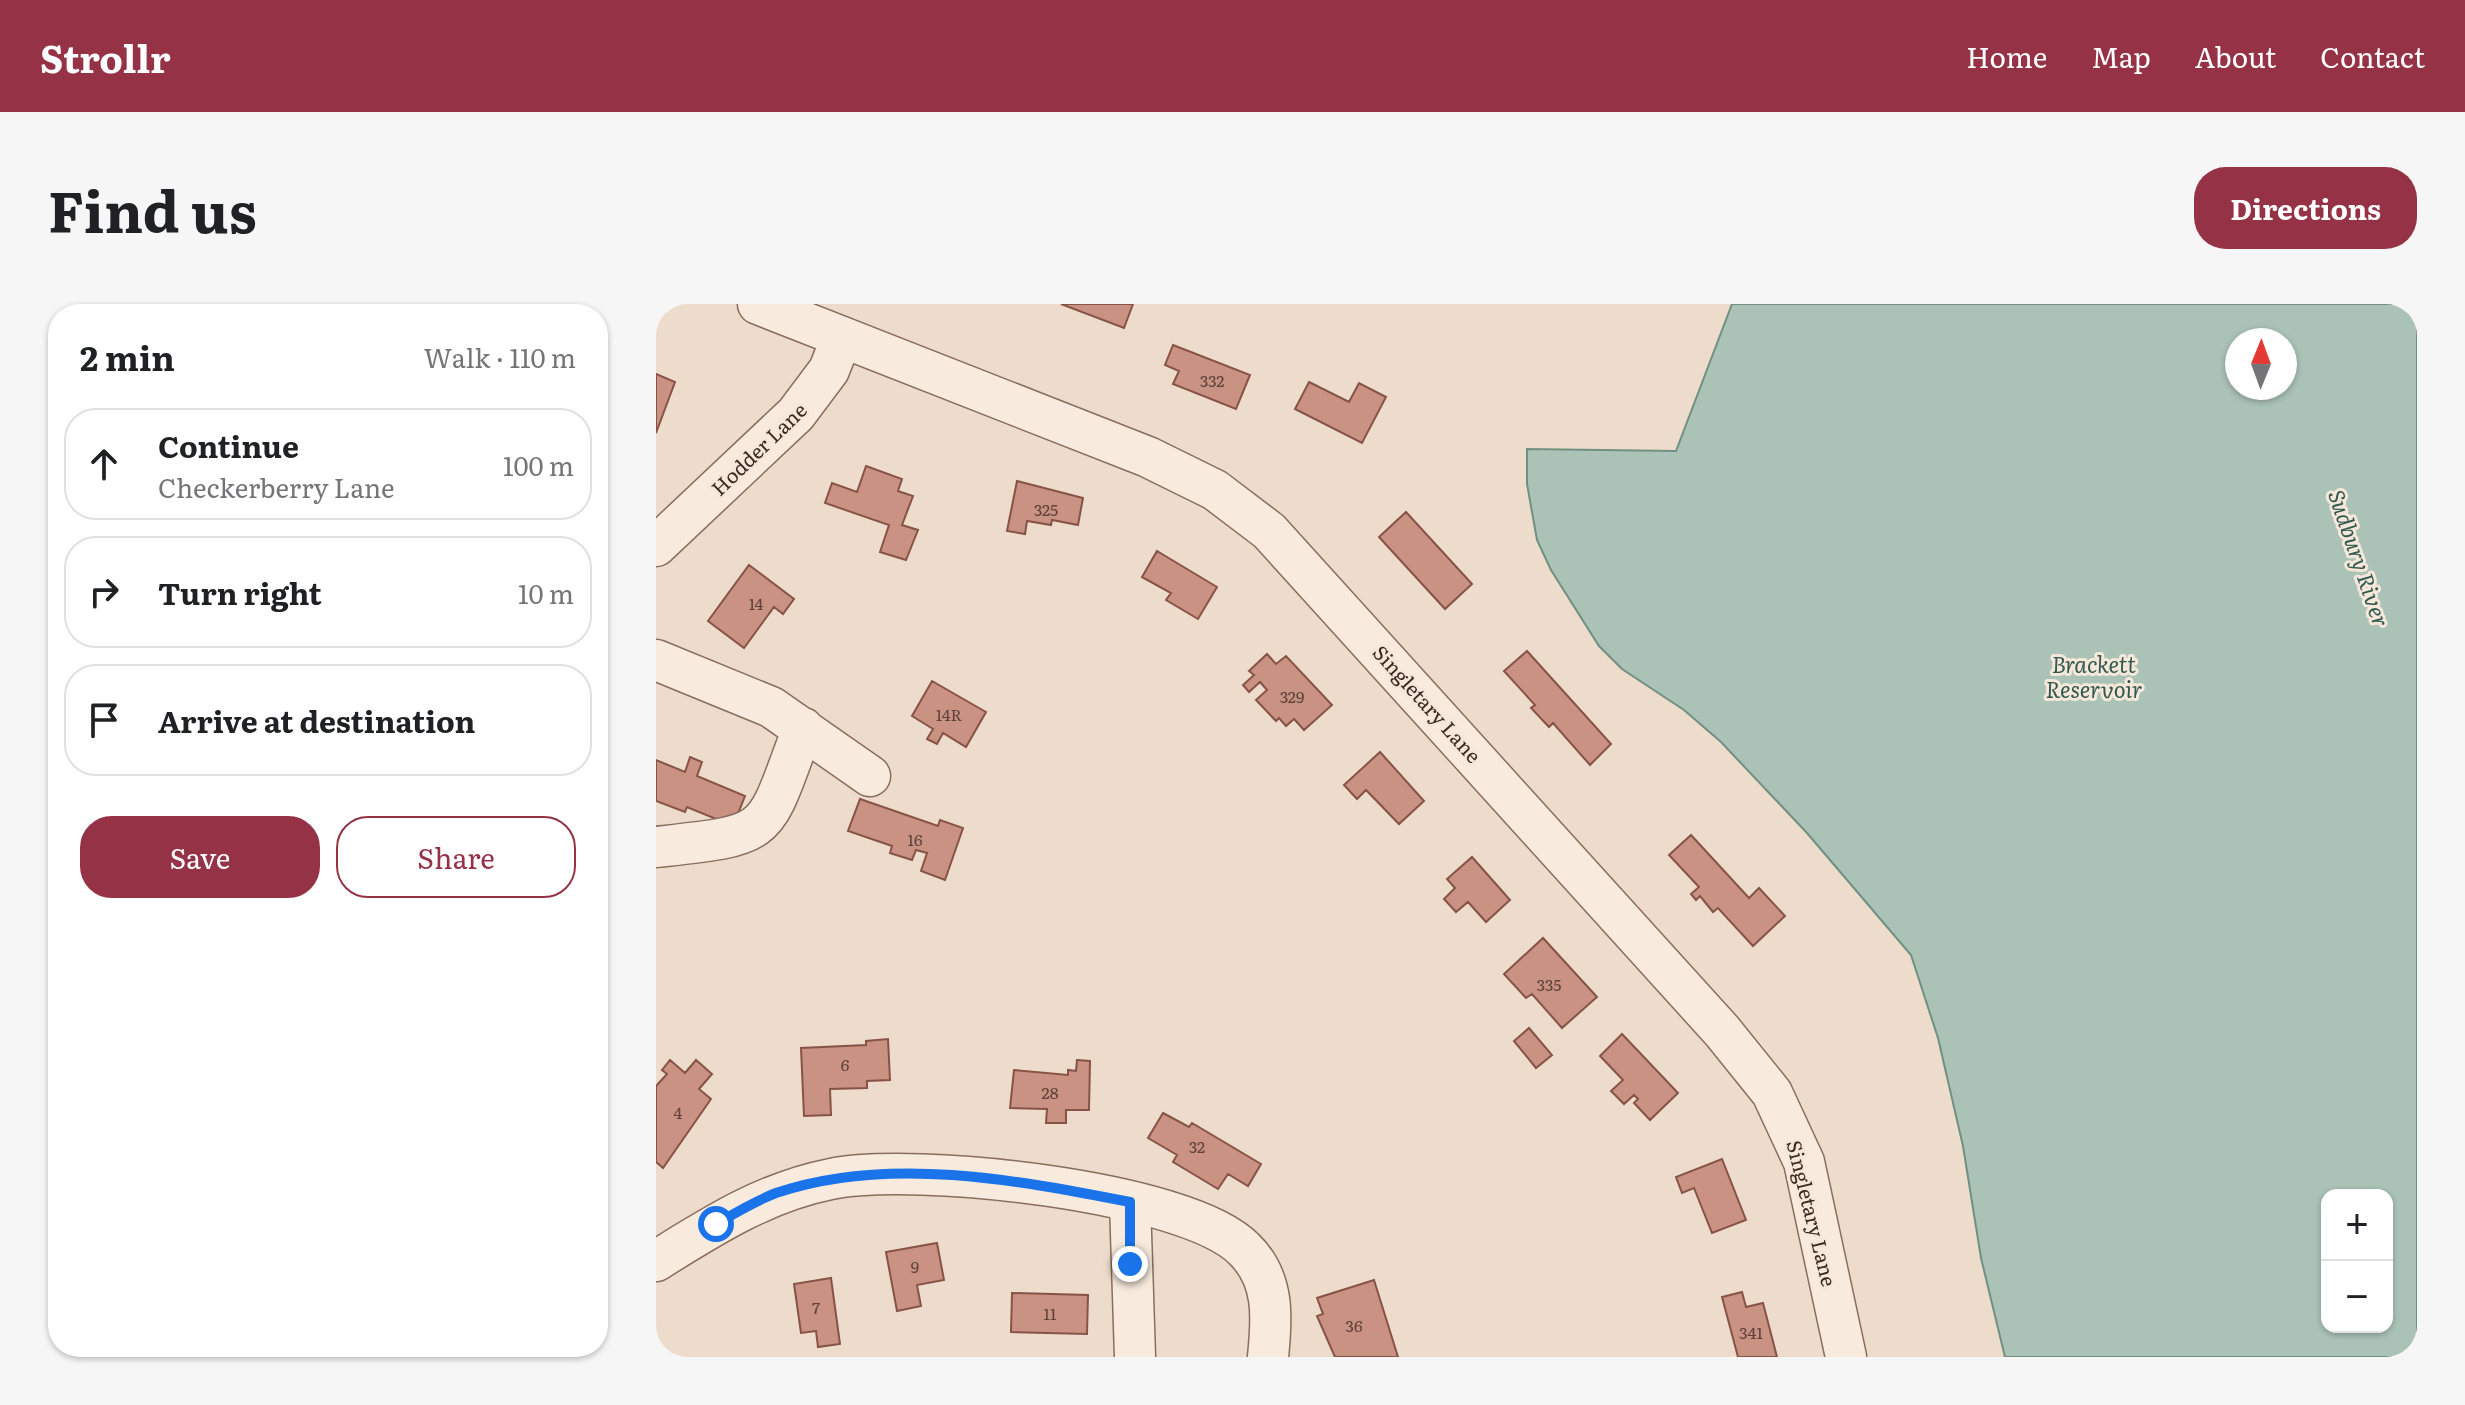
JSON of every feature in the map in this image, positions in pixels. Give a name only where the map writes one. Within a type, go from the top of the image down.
[{"type":"street","name":"Singletary Lane","points":[[758,304],[1184,473],[1244,509],[1297,558],[1722,1031],[1772,1093],[1804,1162],[1846,1357]]},
{"type":"street","name":"Hodder Lane","points":[[656,546],[796,414],[829,370],[842,337]]},
{"type":"street","points":[[656,660],[744,694],[803,728],[870,776]]},
{"type":"street","points":[[656,847],[737,838],[766,820],[803,728]]},
{"type":"street","points":[[656,1261],[747,1206],[774,1194],[834,1178],[897,1175],[995,1180],[1130,1202],[1188,1219],[1233,1239],[1258,1267],[1271,1304],[1268,1357]]},
{"type":"street","points":[[1130,1202],[1135,1357]]},
{"type":"water","name":"Brackett Reservoir","points":[[1732,304],[2417,304],[2417,1357],[2005,1357],[1981,1258],[1963,1146],[1938,1038],[1911,955],[1807,833],[1721,742],[1684,710],[1622,669],[1599,646],[1551,570],[1537,540],[1527,484],[1527,449],[1676,451]]},
{"type":"building","points":[[1061,304],[1133,304],[1124,328]]},
{"type":"building","points":[[1173,345],[1250,375],[1236,409],[1173,384],[1179,371],[1165,365]]},
{"type":"building","points":[[656,374],[675,382],[656,433]]},
{"type":"building","points":[[1309,382],[1349,402],[1359,383],[1386,397],[1362,443],[1295,409]]},
{"type":"building","points":[[866,466],[902,479],[898,491],[913,496],[902,525],[918,530],[906,560],[880,552],[889,525],[825,503],[832,483],[857,492]]},
{"type":"building","points":[[1017,481],[1083,498],[1078,525],[1052,520],[1051,525],[1027,521],[1025,534],[1007,531]]},
{"type":"building","points":[[1406,512],[1472,584],[1445,609],[1379,537]]},
{"type":"building","points":[[1157,551],[1217,587],[1198,619],[1166,600],[1171,593],[1142,577]]},
{"type":"building","points":[[749,565],[794,599],[783,614],[774,607],[744,648],[708,621]]},
{"type":"building","points":[[1527,651],[1611,744],[1590,765],[1553,723],[1549,727],[1531,708],[1535,705],[1504,671]]},
{"type":"building","points":[[1267,654],[1276,664],[1286,656],[1332,705],[1304,730],[1294,719],[1286,726],[1279,718],[1276,721],[1256,700],[1267,690],[1260,682],[1249,692],[1243,685],[1254,675],[1249,671]]},
{"type":"building","points":[[932,681],[986,712],[966,747],[943,733],[937,744],[927,739],[933,729],[912,716]]},
{"type":"building","points":[[1380,752],[1424,801],[1399,824],[1366,790],[1357,799],[1344,785]]},
{"type":"building","points":[[690,757],[702,762],[697,776],[745,796],[733,826],[687,807],[685,812],[656,801],[656,760],[685,772]]},
{"type":"building","points":[[860,799],[938,826],[940,820],[963,828],[945,880],[921,871],[927,853],[916,850],[912,860],[890,853],[892,846],[848,831]]},
{"type":"building","points":[[1691,835],[1749,898],[1759,888],[1785,916],[1753,946],[1718,908],[1713,912],[1700,896],[1696,900],[1691,894],[1699,887],[1669,855]]},
{"type":"building","points":[[1472,857],[1510,900],[1486,922],[1468,902],[1456,912],[1444,899],[1455,888],[1447,879]]},
{"type":"building","points":[[1543,938],[1597,997],[1562,1028],[1532,994],[1526,998],[1504,974]]},
{"type":"building","points":[[1529,1028],[1552,1055],[1536,1068],[1514,1041]]},
{"type":"building","points":[[1622,1034],[1678,1093],[1650,1120],[1634,1103],[1638,1099],[1634,1095],[1624,1104],[1611,1091],[1623,1080],[1600,1056]]},
{"type":"building","points":[[888,1039],[890,1080],[867,1081],[867,1088],[830,1089],[831,1115],[804,1116],[801,1048],[866,1045],[866,1041]]},
{"type":"building","points":[[670,1060],[685,1073],[696,1060],[712,1074],[699,1089],[711,1099],[663,1168],[656,1162],[656,1086],[667,1074],[662,1070]]},
{"type":"building","points":[[1077,1060],[1090,1061],[1089,1110],[1066,1110],[1066,1123],[1046,1123],[1047,1109],[1010,1108],[1014,1070],[1068,1075],[1068,1070],[1076,1071]]},
{"type":"building","points":[[1163,1113],[1189,1127],[1192,1123],[1261,1164],[1248,1186],[1228,1174],[1218,1189],[1173,1162],[1177,1155],[1148,1138]]},
{"type":"building","points":[[1722,1159],[1746,1220],[1712,1233],[1694,1188],[1682,1193],[1676,1177]]},
{"type":"building","points":[[937,1243],[944,1280],[917,1285],[921,1306],[897,1311],[886,1252]]},
{"type":"building","points":[[831,1278],[840,1344],[818,1347],[816,1331],[801,1333],[794,1284]]},
{"type":"building","points":[[1374,1280],[1398,1357],[1335,1357],[1317,1316],[1323,1314],[1317,1298]]},
{"type":"building","points":[[1742,1292],[1746,1307],[1763,1303],[1777,1357],[1738,1357],[1722,1297]]},
{"type":"building","points":[[1012,1293],[1088,1295],[1087,1334],[1011,1332]]},
{"type":"route","points":[[716,1224],[774,1194],[834,1178],[897,1175],[995,1180],[1130,1202],[1130,1264]]},
{"type":"water label","name":"Sudbury River","points":[[2360,558]]}]
